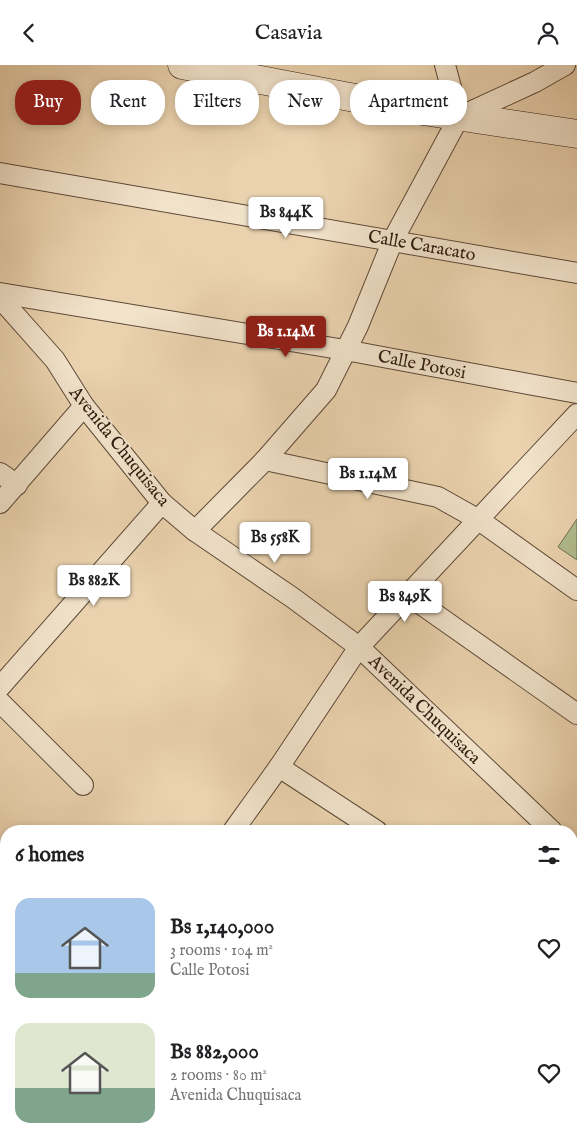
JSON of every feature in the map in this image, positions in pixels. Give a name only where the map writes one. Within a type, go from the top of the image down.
[{"type":"street","points":[[182,65],[350,97]]},
{"type":"street","points":[[445,65],[449,80]]},
{"type":"street","points":[[467,113],[535,82],[565,65]]},
{"type":"street","points":[[467,118],[577,134]]},
{"type":"street","points":[[195,531],[265,460],[326,390],[358,326],[393,240],[455,125]]},
{"type":"street","name":"Calle Caracato","points":[[0,173],[577,273]]},
{"type":"street","name":"Calle Potosi","points":[[0,293],[345,350],[577,393]]},
{"type":"street","name":"Avenida Chuquisaca","points":[[0,298],[55,360],[84,406],[162,503],[195,531],[293,598],[359,647],[546,825]]},
{"type":"street","points":[[0,503],[84,406]]},
{"type":"street","points":[[237,825],[279,767],[359,647],[577,414]]},
{"type":"street","points":[[265,460],[438,497],[479,520],[577,590]]},
{"type":"street","points":[[0,473],[16,485]]},
{"type":"street","points":[[0,687],[162,503]]},
{"type":"street","points":[[408,595],[577,714]]},
{"type":"street","points":[[0,702],[83,785]]},
{"type":"street","points":[[279,767],[368,825]]},
{"type":"green space","points":[[577,519],[577,560],[558,547]]}]
